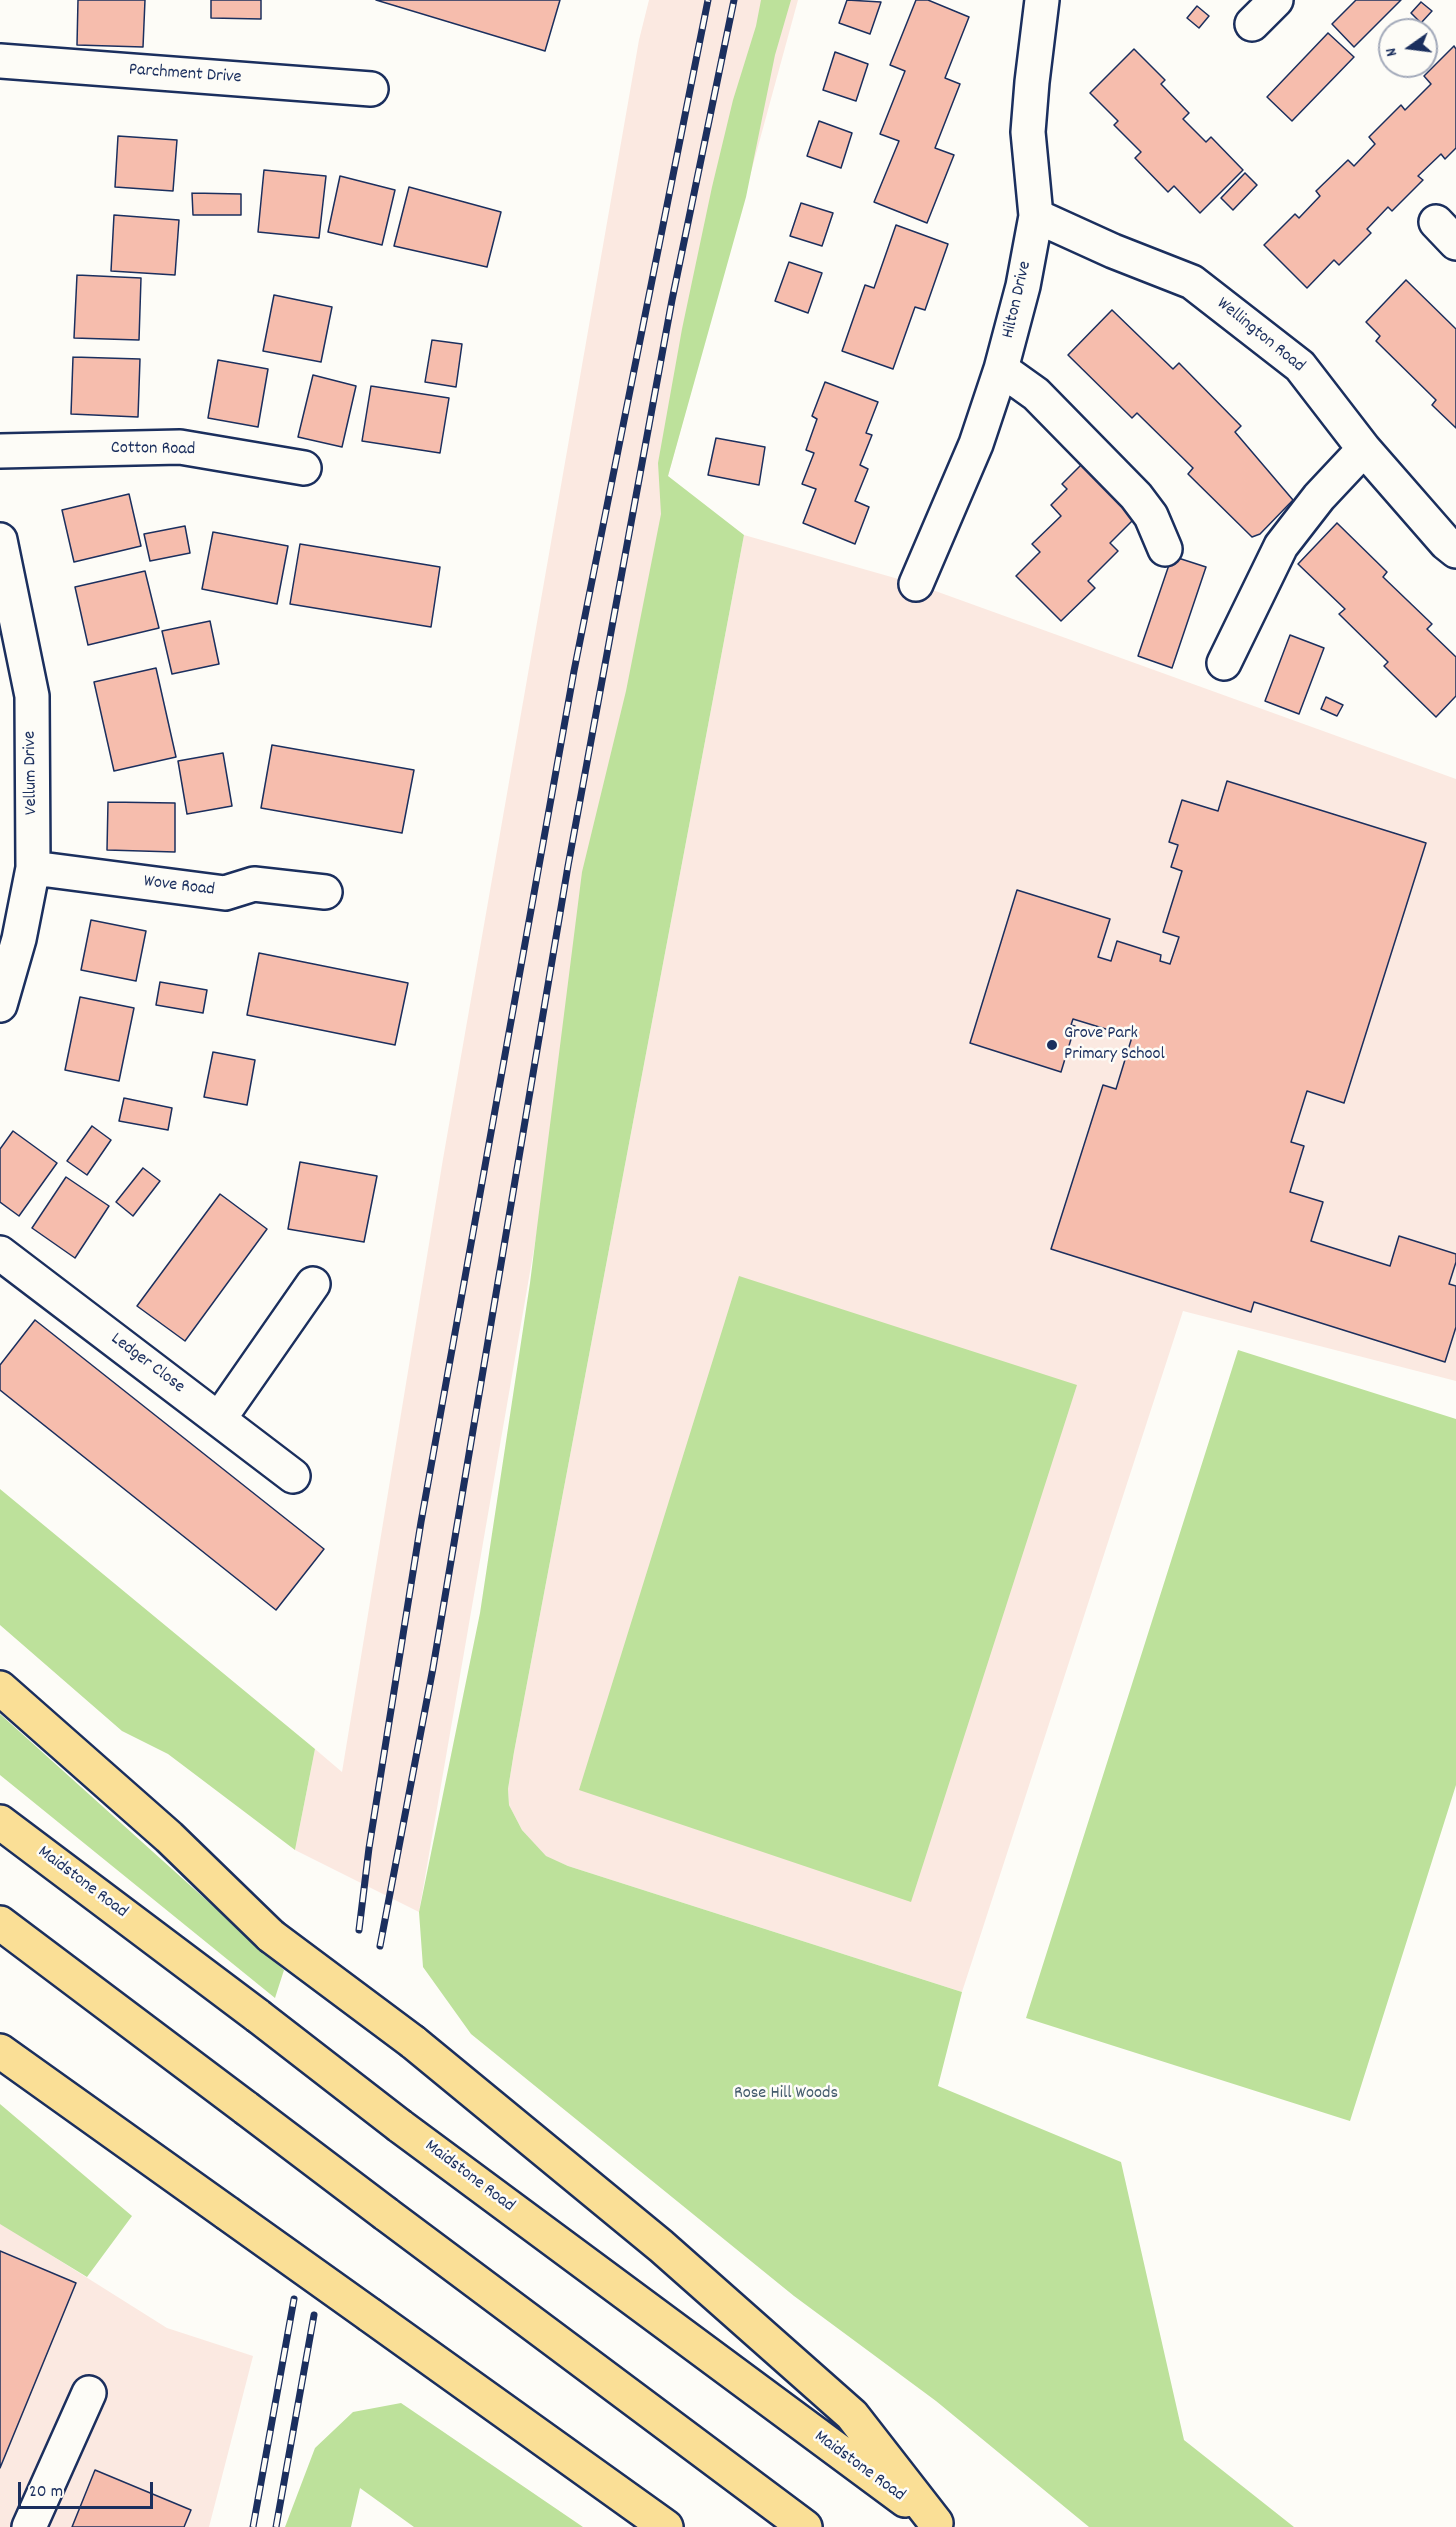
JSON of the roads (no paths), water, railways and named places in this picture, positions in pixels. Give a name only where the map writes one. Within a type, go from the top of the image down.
[{"type":"highway","points":[[0,1688],[169,1837],[271,1936],[413,2042],[662,2246],[852,2415],[939,2525]]},
{"type":"highway","name":"Maidstone Road","points":[[0,1822],[400,2126],[939,2525]]},
{"type":"highway","points":[[0,1923],[805,2527]]},
{"type":"highway","points":[[0,2051],[666,2527]]},
{"type":"street","name":"Hilton Drive","points":[[916,584],[976,444],[1001,369],[1023,286],[1036,216],[1029,132],[1032,82],[1042,0]]},
{"type":"street","points":[[1252,24],[1276,0]]},
{"type":"street","name":"Parchment Drive","points":[[0,61],[371,89]]},
{"type":"street","name":"Wellington Road","points":[[1036,216],[1113,251],[1192,282],[1300,366],[1364,449],[1446,543],[1456,551]]},
{"type":"street","points":[[1001,369],[1036,394],[1136,496],[1151,516],[1165,549]]},
{"type":"street","name":"Cotton Road","points":[[0,451],[180,447],[304,468]]},
{"type":"street","points":[[1224,663],[1281,546],[1319,497],[1364,449]]},
{"type":"street","name":"Vellum Drive","points":[[0,540],[32,696],[33,868],[10,934],[0,1005]]},
{"type":"street","name":"Wove Road","points":[[33,868],[225,893],[254,884],[325,892]]},
{"type":"street","name":"Ledger Close","points":[[0,1253],[293,1476]]},
{"type":"street","points":[[219,1419],[313,1284]]},
{"type":"street","points":[[29,2527],[89,2393]]},
{"type":"railway","points":[[359,1930],[369,1848],[421,1522],[574,671],[708,0]]},
{"type":"railway","points":[[380,1946],[433,1668],[568,866],[672,300],[734,0]]},
{"type":"railway","points":[[253,2527],[294,2299]]},
{"type":"railway","points":[[276,2527],[314,2315]]},
{"type":"place","name":"Grove Park Primary School","points":[[1052,1045]]},
{"type":"park label","name":"Rose Hill Woods","points":[[786,2095]]}]
